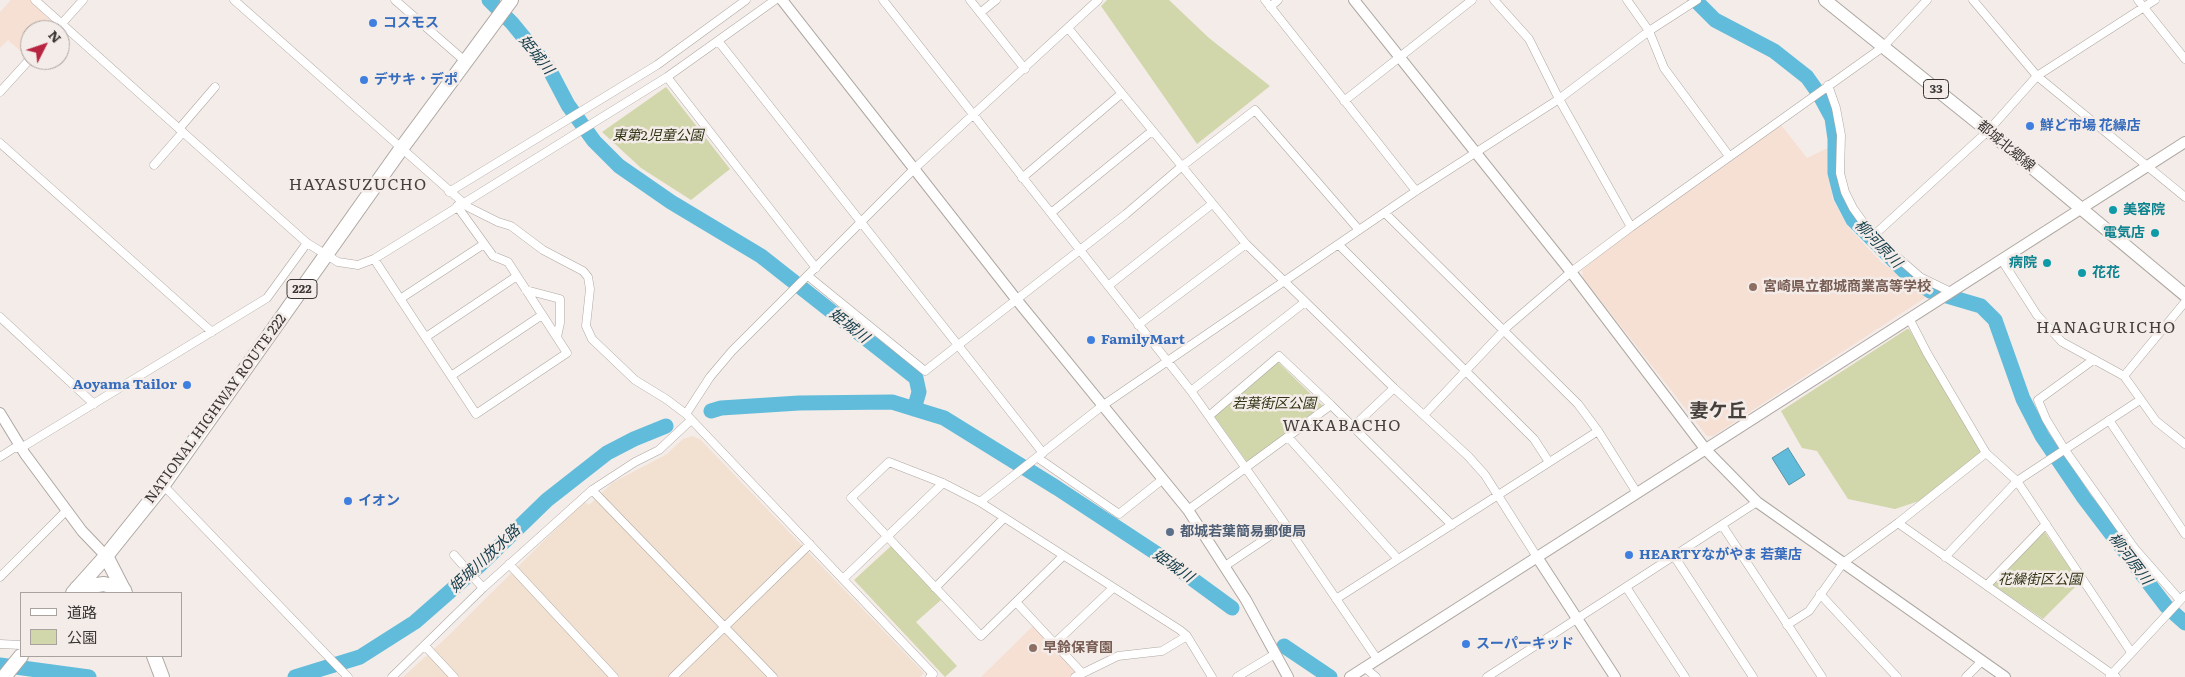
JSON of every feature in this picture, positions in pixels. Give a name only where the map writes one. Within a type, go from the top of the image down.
[{"type":"highway","name":"NATIONAL HIGHWAY ROUTE 222","points":[[75,591],[163,485],[401,149],[497,20],[507,2]]},
{"type":"highway","points":[[106,556],[125,591]]},
{"type":"highway","points":[[75,591],[104,584],[125,591]]},
{"type":"highway","points":[[4,677],[21,657]]},
{"type":"highway","points":[[154,657],[162,677]]},
{"type":"main road","name":"都城北郷線","points":[[1825,0],[1988,131],[2185,295]]},
{"type":"street","points":[[35,0],[53,20]]},
{"type":"street","points":[[65,20],[83,0]]},
{"type":"street","points":[[234,0],[449,192],[460,204],[493,256],[508,262],[567,353],[476,414],[374,259]]},
{"type":"street","points":[[395,0],[466,62]]},
{"type":"street","points":[[449,192],[657,65],[746,0]]},
{"type":"street","points":[[70,36],[181,130],[307,244],[338,262],[358,265],[374,259],[667,77],[719,42],[775,0]]},
{"type":"street","points":[[782,0],[914,170],[1102,406],[1188,510],[1246,600],[1288,677]]},
{"type":"street","points":[[883,0],[1191,391],[1286,525],[1377,659]]},
{"type":"street","points":[[970,0],[1025,68]]},
{"type":"street","points":[[980,13],[996,0]]},
{"type":"street","points":[[392,677],[483,588],[592,490],[635,462],[659,450],[689,417],[719,366],[914,170],[1098,0]]},
{"type":"street","points":[[1278,0],[1267,3],[1416,191]]},
{"type":"street","points":[[1354,0],[1474,153],[1571,272],[1706,450],[1757,502],[2005,677]]},
{"type":"street","points":[[1344,102],[1472,0]]},
{"type":"street","points":[[1494,0],[1529,39],[1559,99],[1631,227]]},
{"type":"street","points":[[1627,0],[1649,31],[1664,68],[1729,156]]},
{"type":"street","points":[[1424,415],[1504,330],[1571,272],[1883,46],[1926,0]]},
{"type":"street","points":[[1972,0],[2037,76],[2185,197]]},
{"type":"street","points":[[2138,0],[2185,59]]},
{"type":"street","points":[[1873,236],[1988,131],[2037,76],[2155,0]]},
{"type":"street","points":[[980,502],[1041,456],[1102,406],[1416,191],[1559,99],[1649,31],[1694,2]]},
{"type":"street","points":[[1068,28],[1246,244],[1394,388],[1468,456],[1485,475],[1614,677]]},
{"type":"street","points":[[719,42],[957,345],[1041,456],[1119,514],[1163,479]]},
{"type":"street","points":[[0,92],[20,70]]},
{"type":"street","points":[[667,77],[816,268]]},
{"type":"street","points":[[154,165],[215,87]]},
{"type":"street","points":[[1826,87],[1836,108],[1840,135],[1840,173],[1845,192],[1853,208],[1873,236],[1920,277],[1951,292]]},
{"type":"street","points":[[1022,178],[1121,94]]},
{"type":"street","points":[[805,279],[925,371],[1016,298],[1126,214],[1181,167],[1255,110],[1359,230]]},
{"type":"street","points":[[1051,214],[1152,131]]},
{"type":"street","points":[[1350,677],[2185,142]]},
{"type":"street","points":[[0,143],[212,332]]},
{"type":"street","points":[[460,204],[511,226],[527,236],[543,250],[583,271],[588,277],[590,290],[586,326],[592,340],[635,380],[666,398],[689,417],[933,674],[930,677]]},
{"type":"street","points":[[1108,286],[1212,204]]},
{"type":"street","points":[[1385,213],[1578,404],[1598,431],[1637,493]]},
{"type":"street","points":[[0,457],[14,448],[21,448],[267,298],[307,244]]},
{"type":"street","points":[[400,299],[484,244]]},
{"type":"street","points":[[1138,325],[1246,244]]},
{"type":"street","points":[[1339,245],[1534,439],[1549,462]]},
{"type":"street","points":[[2001,259],[2043,322],[2062,342],[2124,376],[2156,421],[2185,444]]},
{"type":"street","points":[[426,337],[517,276]]},
{"type":"street","points":[[526,290],[560,299],[560,323],[557,337]]},
{"type":"street","points":[[1191,391],[1305,302]]},
{"type":"street","points":[[2124,376],[2185,302]]},
{"type":"street","points":[[451,376],[542,314]]},
{"type":"street","points":[[0,317],[94,404]]},
{"type":"street","points":[[1909,318],[1927,353],[1986,453],[2018,482],[2131,652]]},
{"type":"street","points":[[1209,416],[1279,356],[1452,525]]},
{"type":"street","points":[[1898,524],[1987,585],[2112,676],[2131,652],[2181,599],[2135,549],[2064,451],[2046,419],[2038,400],[2093,360]]},
{"type":"street","points":[[1353,427],[1394,388]]},
{"type":"street","points":[[1945,557],[2018,482],[2140,400]]},
{"type":"street","points":[[1188,510],[1331,406]]},
{"type":"street","points":[[0,413],[21,448],[82,531],[106,556]]},
{"type":"street","points":[[2109,420],[2185,534]]},
{"type":"street","points":[[1336,599],[1598,431]]},
{"type":"street","points":[[1288,436],[1398,560]]},
{"type":"street","points":[[1787,625],[1809,611],[1843,563],[1898,524],[1986,453]]},
{"type":"street","points":[[1063,556],[981,636],[851,498],[889,462],[943,483],[980,502],[1187,636],[1212,677]]},
{"type":"street","points":[[843,579],[943,483]]},
{"type":"street","points":[[163,485],[347,676]]},
{"type":"street","points":[[592,490],[773,677]]},
{"type":"street","points":[[1487,677],[1757,502]]},
{"type":"street","points":[[0,577],[67,510]]},
{"type":"street","points":[[935,588],[1004,518]]},
{"type":"street","points":[[1987,585],[2046,524]]},
{"type":"street","points":[[1224,566],[1286,525]]},
{"type":"street","points":[[1722,525],[1820,674],[1810,677]]},
{"type":"street","points":[[673,677],[810,544]]},
{"type":"street","points":[[454,555],[483,588]]},
{"type":"street","points":[[1674,556],[1753,677]]},
{"type":"street","points":[[509,564],[614,677]]},
{"type":"street","points":[[1626,587],[1685,677]]},
{"type":"street","points":[[1055,643],[1113,588]]},
{"type":"street","points":[[1820,594],[1897,677]]},
{"type":"street","points":[[1016,602],[1055,643],[1079,675],[1118,656],[1151,654],[1162,651],[1187,636]]},
{"type":"street","points":[[0,644],[20,645]]},
{"type":"street","points":[[425,646],[454,677]]},
{"type":"street","points":[[1237,677],[1275,654]]},
{"type":"street","points":[[1966,677],[1982,661]]},
{"type":"street","points":[[1363,668],[1376,677]]},
{"type":"shaded area","points":[[11,0],[30,0],[50,20],[20,20],[20,51],[8,40],[0,48],[0,12]]},
{"type":"shaded area","name":"宮崎県立都城商業高等学校","points":[[1781,125],[1807,158],[1830,147],[1832,198],[1848,227],[1881,262],[1928,296],[1713,436],[1707,436],[1583,278],[1582,270],[1637,225]]},
{"type":"shaded area","points":[[692,436],[700,439],[924,673],[920,677],[403,677],[447,637],[584,501],[589,505],[612,483],[667,454],[683,439]]},
{"type":"shaded area","name":"早鈴保育園","points":[[1034,625],[1077,671],[1068,677],[981,677]]},
{"type":"green space","points":[[1107,0],[1169,0],[1209,38],[1270,86],[1197,144],[1101,6]]},
{"type":"green space","name":"東第2児童公園","points":[[666,87],[730,169],[691,200],[641,168],[602,132]]},
{"type":"green space","points":[[1909,329],[1981,452],[1919,501],[1895,509],[1848,499],[1817,451],[1802,448],[1781,411]]},
{"type":"green space","name":"若葉街区公園","points":[[1277,361],[1323,406],[1247,462],[1214,416]]},
{"type":"green space","name":"花繰街区公園","points":[[2044,531],[2080,582],[2043,619],[1993,585]]},
{"type":"green space","points":[[891,546],[941,600],[916,622],[957,666],[945,677],[854,580]]},
{"type":"water","points":[[1788,448],[1805,475],[1789,485],[1772,458]]},
{"type":"waterway","name":"姫城川","points":[[489,0],[512,23],[548,67],[568,105],[594,141],[619,166],[671,202],[761,256],[916,378],[919,392],[914,409]]},
{"type":"waterway","name":"柳河原川","points":[[1695,0],[1715,20],[1774,51],[1807,77],[1832,118],[1835,139],[1835,173],[1841,197],[1853,220],[1906,273],[1930,291],[1981,306],[1995,320],[2023,399],[2042,436],[2084,498],[2166,606],[2185,623]]},
{"type":"waterway","name":"姫城川","points":[[711,411],[721,408],[799,403],[892,402],[944,418],[1057,488],[1165,559],[1232,608]]},
{"type":"waterway","name":"姫城川放水路","points":[[295,677],[360,657],[415,622],[480,565],[547,500],[607,453],[666,426]]},
{"type":"waterway","name":"姫城川","points":[[1284,646],[1330,677]]},
{"type":"waterway","name":"姫城川放水路","points":[[0,665],[89,677]]},
{"type":"place","name":"コスモス","points":[[373,23]]},
{"type":"place","name":"デサキ・デポ","points":[[364,80]]},
{"type":"place","name":"鮮ど市場 花繰店","points":[[2030,126]]},
{"type":"place","name":"美容院","points":[[2113,210]]},
{"type":"place","name":"電気店","points":[[2155,233]]},
{"type":"place","name":"病院","points":[[2047,263]]},
{"type":"place","name":"花花","points":[[2082,273]]},
{"type":"place","name":"宮崎県立都城商業高等学校","points":[[1753,287]]},
{"type":"place","name":"FamilyMart","points":[[1091,340]]},
{"type":"place","name":"Aoyama Tailor","points":[[187,385]]},
{"type":"place","name":"イオン","points":[[348,501]]},
{"type":"place","name":"都城若葉簡易郵便局","points":[[1170,532]]},
{"type":"place","name":"HEARTYながやま 若葉店","points":[[1629,555]]},
{"type":"place","name":"スーパーキッド","points":[[1466,644]]},
{"type":"place","name":"早鈴保育園","points":[[1033,648]]},
{"type":"district","name":"HAYASUZUCHO","points":[[358,185]]},
{"type":"district","name":"HANAGURICHO","points":[[2106,328]]},
{"type":"district","name":"妻ケ丘","points":[[1718,411]]},
{"type":"district","name":"WAKABACHO","points":[[1342,426]]}]
